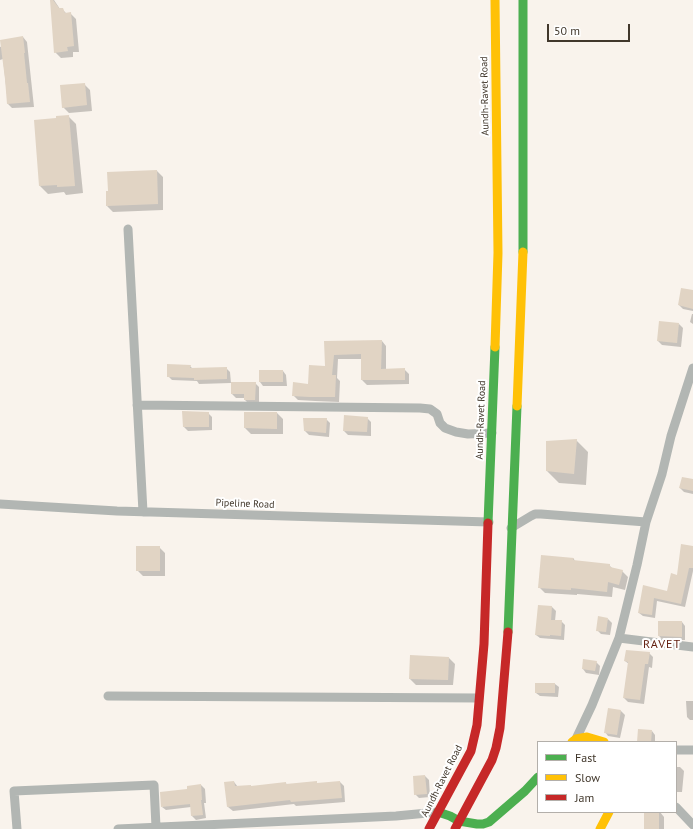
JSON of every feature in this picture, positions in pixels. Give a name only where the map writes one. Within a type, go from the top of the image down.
[{"type":"main road","name":"Aundh-Ravet Road","points":[[430,829],[471,751],[477,725],[484,644],[498,253],[495,0]]},
{"type":"main road","points":[[457,825],[492,760],[496,748],[500,728],[507,646],[523,248],[523,0]]},
{"type":"main road","points":[[574,741],[587,737],[601,741]]},
{"type":"main road","points":[[457,825],[483,824],[489,822],[525,791],[537,778]]},
{"type":"main road","points":[[438,812],[450,816],[457,825]]},
{"type":"main road","points":[[600,829],[608,813]]},
{"type":"street","points":[[128,229],[143,512]]},
{"type":"street","points":[[574,741],[592,705],[618,638],[637,565],[646,522],[662,474],[671,436],[693,368]]},
{"type":"street","points":[[137,405],[420,408],[430,409],[437,414],[440,422],[445,428],[456,432],[468,434],[492,433]]},
{"type":"street","name":"Pipeline Road","points":[[0,504],[143,512],[488,522]]},
{"type":"street","points":[[512,528],[535,514],[646,522]]},
{"type":"street","points":[[618,638],[693,647]]},
{"type":"street","points":[[108,696],[479,698]]},
{"type":"street","points":[[677,750],[693,750]]},
{"type":"street","points":[[17,829],[14,791],[154,785],[156,827]]},
{"type":"street","points":[[677,808],[693,825]]},
{"type":"street","points":[[118,829],[396,816],[438,812]]},
{"type":"building","points":[[50,0],[53,0],[59,8],[63,8],[65,13],[71,12],[74,46],[67,47],[68,51],[54,53]]},
{"type":"building","points":[[23,36],[30,102],[7,104],[0,40]]},
{"type":"building","points":[[85,83],[87,105],[62,108],[60,85]]},
{"type":"building","points":[[69,115],[75,186],[39,186],[34,120]]},
{"type":"building","points":[[157,170],[158,204],[106,206],[106,191],[108,191],[107,172]]},
{"type":"building","points":[[681,288],[693,290],[693,309],[678,305]]},
{"type":"building","points":[[659,321],[679,323],[677,343],[657,341]]},
{"type":"building","points":[[382,340],[381,369],[405,368],[405,380],[361,380],[361,354],[334,355],[332,375],[336,375],[335,397],[292,396],[293,382],[308,384],[309,365],[325,366],[324,341]]},
{"type":"building","points":[[167,364],[191,365],[190,368],[227,367],[227,379],[194,380],[194,378],[167,377]]},
{"type":"building","points":[[259,370],[283,370],[283,382],[259,382]]},
{"type":"building","points":[[231,382],[256,382],[255,400],[244,400],[244,394],[231,394]]},
{"type":"building","points":[[182,411],[209,412],[209,427],[183,427]]},
{"type":"building","points":[[244,412],[277,412],[277,429],[244,428]]},
{"type":"building","points":[[344,415],[368,417],[367,432],[343,431]]},
{"type":"building","points":[[303,418],[327,418],[326,433],[304,431]]},
{"type":"building","points":[[577,439],[574,474],[546,471],[546,441]]},
{"type":"building","points":[[682,477],[693,479],[693,491],[679,488]]},
{"type":"building","points":[[681,544],[693,546],[693,568],[689,568],[681,604],[654,598],[652,615],[638,613],[643,585],[667,591],[671,573],[677,575]]},
{"type":"building","points":[[136,546],[160,546],[160,571],[136,571]]},
{"type":"building","points":[[541,555],[574,558],[573,560],[610,564],[610,567],[623,570],[619,585],[608,582],[607,592],[571,588],[571,590],[538,588]]},
{"type":"building","points":[[538,605],[552,606],[551,620],[562,620],[561,636],[535,635]]},
{"type":"building","points":[[598,616],[608,618],[606,632],[596,631]]},
{"type":"building","points":[[658,621],[682,621],[682,637],[658,636]]},
{"type":"building","points":[[626,650],[650,652],[648,664],[645,664],[640,700],[623,698],[628,662],[624,661]]},
{"type":"building","points":[[410,655],[449,657],[448,680],[409,679]]},
{"type":"building","points":[[583,659],[597,661],[595,671],[582,669]]},
{"type":"building","points":[[535,683],[555,683],[555,693],[535,693]]},
{"type":"building","points":[[608,708],[621,710],[617,735],[604,733]]},
{"type":"building","points":[[638,729],[652,730],[651,741],[637,741]]},
{"type":"building","points":[[425,775],[427,794],[414,795],[413,776]]},
{"type":"building","points":[[234,781],[235,786],[251,786],[286,782],[286,784],[317,781],[317,783],[340,781],[342,798],[291,802],[290,800],[227,807],[224,782]]},
{"type":"building","points":[[201,784],[203,815],[191,816],[190,804],[161,807],[160,792],[187,789],[187,786]]},
{"type":"building","points":[[644,813],[659,813],[659,829],[644,829]]},
{"type":"traffic: fast","points":[[523,0],[523,252]]},
{"type":"traffic: fast","points":[[488,523],[495,347]]},
{"type":"traffic: fast","points":[[508,632],[517,406]]},
{"type":"traffic: fast","points":[[438,812],[459,821],[477,824],[489,822],[525,791],[537,778]]},
{"type":"traffic: slow","points":[[495,0],[498,253],[495,347]]},
{"type":"traffic: slow","points":[[517,406],[523,252]]},
{"type":"traffic: slow","points":[[573,741],[587,737],[601,741]]},
{"type":"traffic: slow","points":[[600,829],[608,813]]},
{"type":"traffic: jam","points":[[429,829],[471,751],[477,725],[484,644],[488,523]]},
{"type":"traffic: jam","points":[[455,829],[492,760],[496,748],[500,728],[508,632]]},
{"type":"district","name":"RAVET","points":[[662,645]]}]
